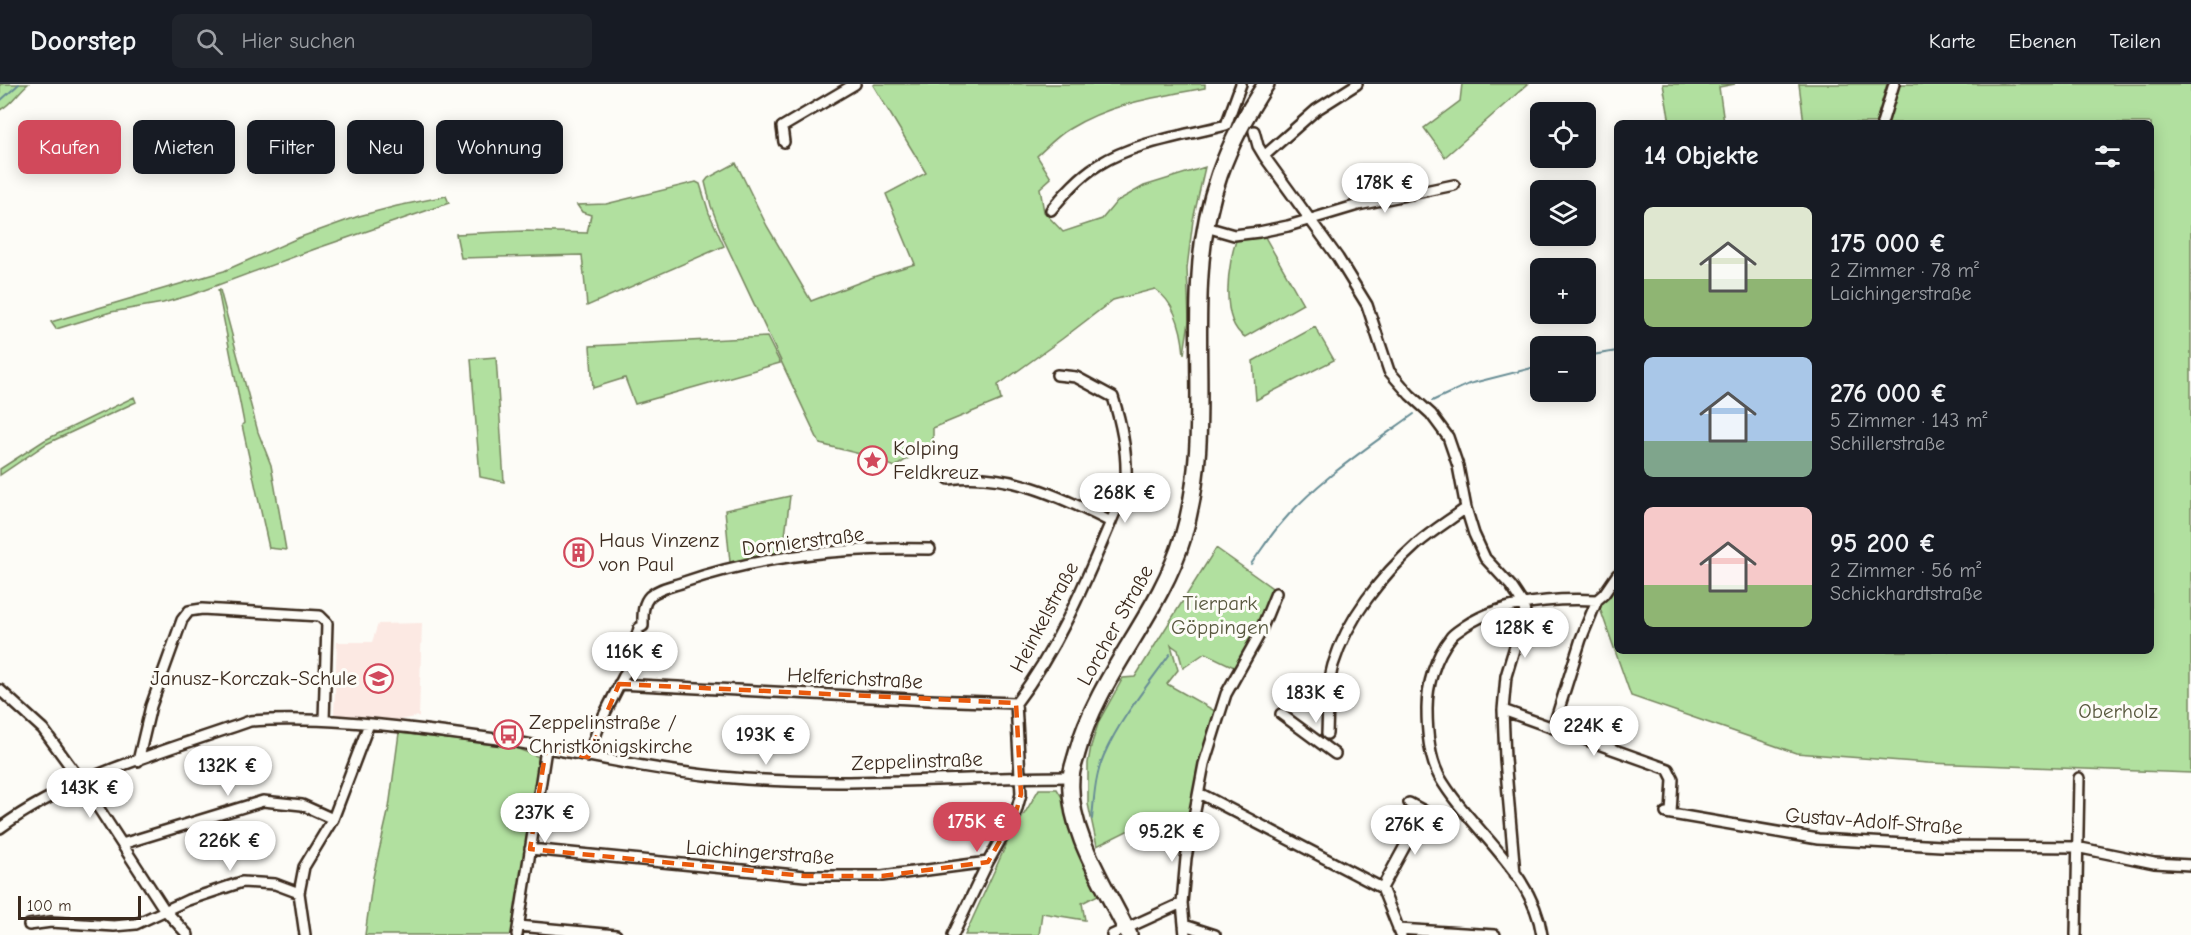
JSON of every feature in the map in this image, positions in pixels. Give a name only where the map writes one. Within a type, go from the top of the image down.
[{"type":"main road","name":"Lorcher Straße","points":[[1122,933],[1074,816],[1071,777],[1081,737],[1093,708],[1161,590],[1182,541],[1191,511],[1198,466],[1201,419],[1199,294],[1206,227],[1211,201],[1228,149],[1239,126],[1266,84]]},
{"type":"street","points":[[784,142],[782,127],[855,84]]},
{"type":"street","points":[[1051,210],[1082,176],[1112,157],[1140,146],[1226,125],[1241,84]]},
{"type":"street","points":[[1264,156],[1316,110],[1357,84]]},
{"type":"street","points":[[1883,120],[1894,84]]},
{"type":"street","points":[[1254,131],[1258,146],[1264,156],[1338,258],[1366,305],[1389,371],[1431,414],[1448,437],[1458,466],[1466,508],[1474,534],[1485,558],[1511,586],[1523,604],[1525,613],[1506,676],[1503,710],[1515,874]]},
{"type":"street","points":[[1206,227],[1234,235],[1280,228],[1358,205],[1454,185]]},
{"type":"street","name":"Heinkelstraße","points":[[1016,703],[1035,679],[1067,622],[1125,489],[1127,471],[1119,418],[1113,397],[1076,377],[1057,375]]},
{"type":"street","points":[[948,479],[977,477],[1021,483],[1064,498],[1111,522]]},
{"type":"street","points":[[1327,734],[1328,689],[1333,665],[1359,609],[1390,571],[1417,544],[1466,508]]},
{"type":"street","name":"Dornierstraße","points":[[619,684],[629,666],[639,628],[643,626],[642,610],[649,597],[660,590],[714,572],[770,560],[832,551],[930,549]]},
{"type":"street","points":[[1553,728],[1581,639],[1601,597],[1614,579]]},
{"type":"street","points":[[1215,935],[1185,930],[1182,903],[1186,858],[1204,764],[1226,693],[1258,635],[1276,593]]},
{"type":"street","points":[[1542,935],[1539,915],[1515,874],[1438,775],[1430,749],[1427,691],[1436,663],[1451,636],[1479,617],[1523,604],[1601,597]]},
{"type":"street","points":[[138,761],[151,706],[182,620],[189,611],[202,609],[320,616],[327,623],[324,720]]},
{"type":"street","points":[[588,757],[600,723],[619,684]]},
{"type":"street","name":"Helferichstraße","points":[[619,684],[1016,703]]},
{"type":"street","points":[[0,690],[43,729],[81,781],[164,909],[188,935]]},
{"type":"street","points":[[952,935],[1016,812],[1021,794],[1016,703]]},
{"type":"street","name":"Gustav-Adolf-Straße","points":[[1503,710],[1668,769],[1673,779],[1668,813],[1818,839],[1941,846],[2076,847],[2154,863],[2191,865]]},
{"type":"street","points":[[1281,714],[1335,754]]},
{"type":"street","name":"Zeppelinstraße","points":[[0,828],[81,781],[250,721],[324,720],[369,724],[514,742],[588,757],[723,777],[801,782],[1020,776],[1071,777]]},
{"type":"street","points":[[305,935],[299,893],[304,867],[333,819],[369,724]]},
{"type":"street","points":[[546,749],[518,930],[616,935]]},
{"type":"street","points":[[2076,935],[2079,778]]},
{"type":"street","points":[[1199,793],[1382,888],[1399,932],[1495,935]]},
{"type":"street","points":[[122,844],[263,801],[302,805],[333,819]]},
{"type":"street","points":[[1382,888],[1424,811],[1409,803]]},
{"type":"street","name":"Laichingerstraße","points":[[530,849],[805,876],[882,876],[988,862]]},
{"type":"street","points":[[29,925],[51,922],[114,926],[136,924],[164,909],[242,882],[275,884],[299,893]]},
{"type":"street","points":[[1122,933],[1182,903]]},
{"type":"highlighted area","points":[[619,684],[1016,703],[1021,794],[1016,812],[988,862],[882,876],[805,876],[530,849],[546,749],[588,757]]},
{"type":"shaded area","name":"Janusz-Korczak-Schule","points":[[422,623],[419,716],[399,720],[334,715],[337,642],[372,642],[378,624]]},
{"type":"green space","points":[[0,84],[28,84],[0,110]]},
{"type":"green space","points":[[1205,84],[1205,88],[1135,102],[1101,113],[1056,138],[1037,156],[1051,178],[1040,188],[1044,212],[1063,232],[1102,219],[1117,201],[1144,186],[1205,167],[1193,220],[1187,268],[1189,321],[1184,354],[1177,318],[1168,302],[1155,289],[1113,300],[998,385],[1001,400],[933,428],[933,442],[895,467],[868,456],[820,444],[724,240],[705,182],[708,178],[736,163],[767,226],[811,301],[915,264],[886,194],[926,173],[873,85]]},
{"type":"green space","points":[[1462,84],[1528,84],[1445,157],[1424,128],[1460,101]]},
{"type":"green space","points":[[1663,84],[1735,84],[1719,87],[1724,120],[1669,120]]},
{"type":"green space","points":[[1799,84],[1887,84],[1877,120],[1804,120]]},
{"type":"green space","name":"Oberholz","points":[[1894,84],[2191,84],[2191,773],[1928,763],[1796,753],[1631,696],[1616,654],[2154,654],[2154,120],[1883,120]]},
{"type":"green space","points":[[696,182],[700,184],[709,213],[724,246],[587,306],[582,255],[461,258],[456,234],[524,231],[587,233],[591,215],[582,212],[577,205],[606,204]]},
{"type":"green space","points":[[446,196],[449,203],[191,295],[163,303],[111,312],[56,329],[51,322],[224,271],[298,238],[359,216]]},
{"type":"green space","points":[[1265,237],[1303,304],[1245,337],[1237,329],[1229,305],[1231,261],[1237,238]]},
{"type":"green space","points":[[218,290],[220,290],[258,432],[271,465],[286,550],[269,548],[242,425],[244,423]]},
{"type":"green space","points":[[1315,327],[1334,360],[1256,400],[1253,361]]},
{"type":"green space","points":[[767,337],[780,363],[635,404],[625,378],[593,388],[590,346]]},
{"type":"green space","points":[[496,357],[504,482],[480,477],[471,359]]},
{"type":"green space","points":[[134,397],[136,402],[46,444],[0,475],[0,469],[45,440]]},
{"type":"green space","points":[[790,496],[783,552],[730,562],[725,510]]},
{"type":"green space","name":"Tierpark Göppingen","points":[[1216,548],[1275,590],[1236,668],[1205,653],[1183,668],[1178,650],[1171,645],[1178,670],[1167,684],[1215,711],[1182,843],[1135,827],[1097,846],[1088,804],[1088,763],[1099,721],[1123,678],[1135,677]]},
{"type":"green space","name":"Oberholz","points":[[1614,579],[1614,648],[1597,600]]},
{"type":"green space","points":[[399,733],[513,747],[539,757],[514,935],[365,935],[373,877],[389,808]]},
{"type":"green space","points":[[1039,789],[1057,789],[1063,799],[1069,826],[1100,894],[1082,903],[1085,920],[1042,913],[1039,935],[965,935],[1007,843]]},
{"type":"waterway","points":[[0,101],[19,84]]},
{"type":"waterway","points":[[1596,354],[1614,351]]},
{"type":"waterway","points":[[1432,401],[1469,384],[1530,369]]},
{"type":"waterway","points":[[1251,564],[1278,527],[1308,495],[1342,466],[1414,414]]},
{"type":"waterway","points":[[1092,819],[1097,779],[1110,742],[1170,654]]},
{"type":"place","name":"Kolping Feldkreuz","points":[[872,460]]},
{"type":"place","name":"Haus Vinzenz von Paul","points":[[578,552]]},
{"type":"place","name":"Janusz-Korczak-Schule","points":[[378,678]]},
{"type":"place","name":"Zeppelinstraße / Christkönigskirche","points":[[508,734]]}]
